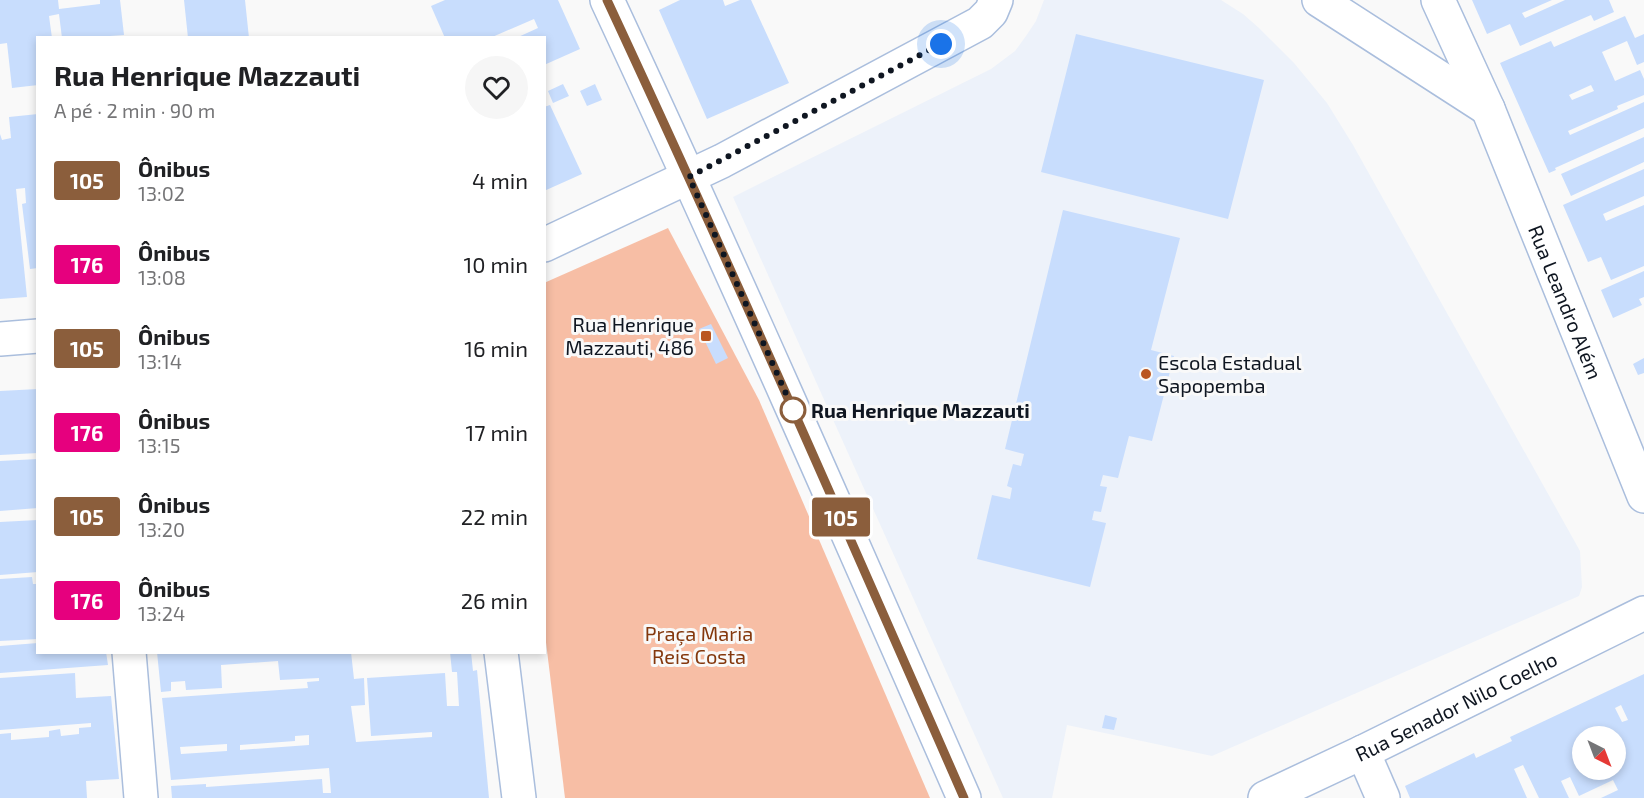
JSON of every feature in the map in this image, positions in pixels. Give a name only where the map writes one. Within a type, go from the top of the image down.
[{"type":"street","points":[[607,0],[823,474],[964,798]]},
{"type":"street","points":[[546,244],[689,177],[981,23],[991,12],[996,0]]},
{"type":"street","points":[[1319,0],[1488,109]]},
{"type":"street","name":"Rua Leandro Além","points":[[1438,0],[1488,109],[1644,496]]},
{"type":"street","points":[[0,339],[36,336]]},
{"type":"street","name":"Rua Senador Nilo Coelho","points":[[1265,798],[1644,613]]},
{"type":"street","points":[[129,654],[141,798]]},
{"type":"street","points":[[501,654],[519,798]]},
{"type":"street","points":[[1363,752],[1383,798]]},
{"type":"shaded area","name":"Escola Estadual Sapopemba","points":[[1044,0],[1221,0],[1243,14],[1294,63],[1327,103],[1353,145],[1580,551],[1582,587],[1579,596],[1212,756],[1067,725],[1052,798],[1003,798],[733,197],[991,69],[1015,51],[1036,21]]},
{"type":"green space","name":"Praça Maria Reis Costa","points":[[668,228],[759,400],[930,798],[565,798],[546,642],[546,282]]},
{"type":"building","points":[[0,0],[58,0],[59,9],[100,4],[100,0],[120,0],[124,35],[62,36],[59,14],[49,16],[52,36],[36,36],[36,85],[12,88],[7,43],[0,44]]},
{"type":"building","points":[[184,0],[245,0],[249,36],[188,36]]},
{"type":"building","points":[[445,0],[558,0],[580,49],[546,64],[546,36],[520,36],[538,28],[534,19],[495,36],[444,36],[431,6]]},
{"type":"building","points":[[680,0],[723,0],[725,6],[740,0],[751,0],[789,83],[707,119],[659,10]]},
{"type":"building","points":[[1472,0],[1552,0],[1522,13],[1525,18],[1565,0],[1609,0],[1614,12],[1594,21],[1591,15],[1520,46],[1510,24],[1487,34]]},
{"type":"building","points":[[1625,16],[1635,38],[1644,34],[1644,62],[1637,65],[1627,41],[1602,52],[1615,81],[1640,70],[1644,79],[1644,95],[1568,131],[1570,135],[1644,102],[1644,128],[1555,168],[1556,170],[1549,173],[1500,63],[1551,41],[1554,47]],"holes":[[[1591,85],[1594,91],[1572,100],[1569,95]]]},
{"type":"building","points":[[1076,34],[1264,80],[1228,219],[1041,172]]},
{"type":"building","points":[[563,84],[569,96],[553,103],[548,91]]},
{"type":"building","points":[[595,84],[602,100],[587,106],[580,91]]},
{"type":"building","points":[[550,105],[582,174],[546,190],[546,106]]},
{"type":"building","points":[[36,114],[36,268],[30,269],[22,204],[26,203],[25,188],[16,189],[27,297],[0,299],[0,134],[2,140],[11,138],[9,117]]},
{"type":"building","points":[[1644,137],[1644,162],[1571,196],[1561,174]]},
{"type":"building","points":[[1644,169],[1644,196],[1603,214],[1606,221],[1644,205],[1644,266],[1611,280],[1601,257],[1588,262],[1563,205]]},
{"type":"building","points":[[1063,210],[1180,238],[1151,350],[1174,356],[1152,441],[1129,436],[1118,478],[1103,475],[1100,486],[1107,487],[1101,512],[1094,511],[1092,520],[1106,523],[1090,587],[977,559],[992,495],[1010,499],[1012,488],[1007,486],[1013,464],[1021,466],[1024,454],[1005,449]]},
{"type":"building","points":[[1644,271],[1644,297],[1639,299],[1642,305],[1613,318],[1601,290]]},
{"type":"building","points":[[711,324],[728,358],[716,364],[699,329]]},
{"type":"building","points":[[1644,358],[1644,373],[1638,375],[1633,364]]},
{"type":"building","points":[[36,389],[36,453],[0,455],[0,391]]},
{"type":"building","points":[[36,459],[36,508],[0,511],[0,461]]},
{"type":"building","points":[[36,520],[36,572],[0,575],[0,522]]},
{"type":"building","points":[[32,577],[33,584],[36,584],[36,639],[0,641],[0,579]]},
{"type":"building","points":[[36,643],[36,654],[106,654],[108,665],[0,673],[0,646]]},
{"type":"building","points":[[157,654],[351,654],[354,679],[364,678],[365,705],[351,706],[356,742],[432,737],[432,732],[371,736],[367,678],[445,673],[447,706],[459,706],[457,672],[452,672],[450,654],[471,654],[473,671],[477,670],[489,798],[172,798],[171,786],[206,784],[206,787],[322,779],[323,793],[331,793],[329,768],[171,780],[162,698],[308,688],[307,682],[319,681],[319,678],[280,680],[278,661],[221,665],[222,688],[186,690],[185,681],[171,682],[171,691],[161,692]],"holes":[[[309,735],[309,745],[240,750],[240,745],[295,741],[295,736]],[[227,744],[227,751],[181,754],[180,747]]]},
{"type":"building","points":[[75,673],[76,698],[111,696],[119,779],[86,781],[87,798],[0,798],[0,734],[11,733],[11,740],[49,737],[49,731],[60,729],[61,736],[79,734],[79,728],[91,727],[91,723],[0,730],[0,678]]},
{"type":"building","points":[[1644,674],[1644,798],[1601,798],[1618,790],[1613,780],[1579,796],[1570,777],[1561,781],[1569,798],[1539,798],[1523,765],[1514,769],[1527,798],[1410,798],[1405,786],[1474,753],[1476,758],[1512,741],[1510,737]],"holes":[[[1621,705],[1628,720],[1622,722],[1615,708]]]},
{"type":"building","points":[[1105,715],[1117,718],[1114,730],[1102,728]]},
{"type":"bus line","name":"105","points":[[607,0],[823,474],[964,798]]},
{"type":"place","name":"Rua Henrique Mazzauti, 486","points":[[706,336]]},
{"type":"place","name":"Escola Estadual Sapopemba","points":[[1146,374]]},
{"type":"place","name":"Rua Henrique Mazzauti","points":[[793,410]]},
{"type":"route","points":[[793,410],[796,416],[689,177],[941,44]]}]
